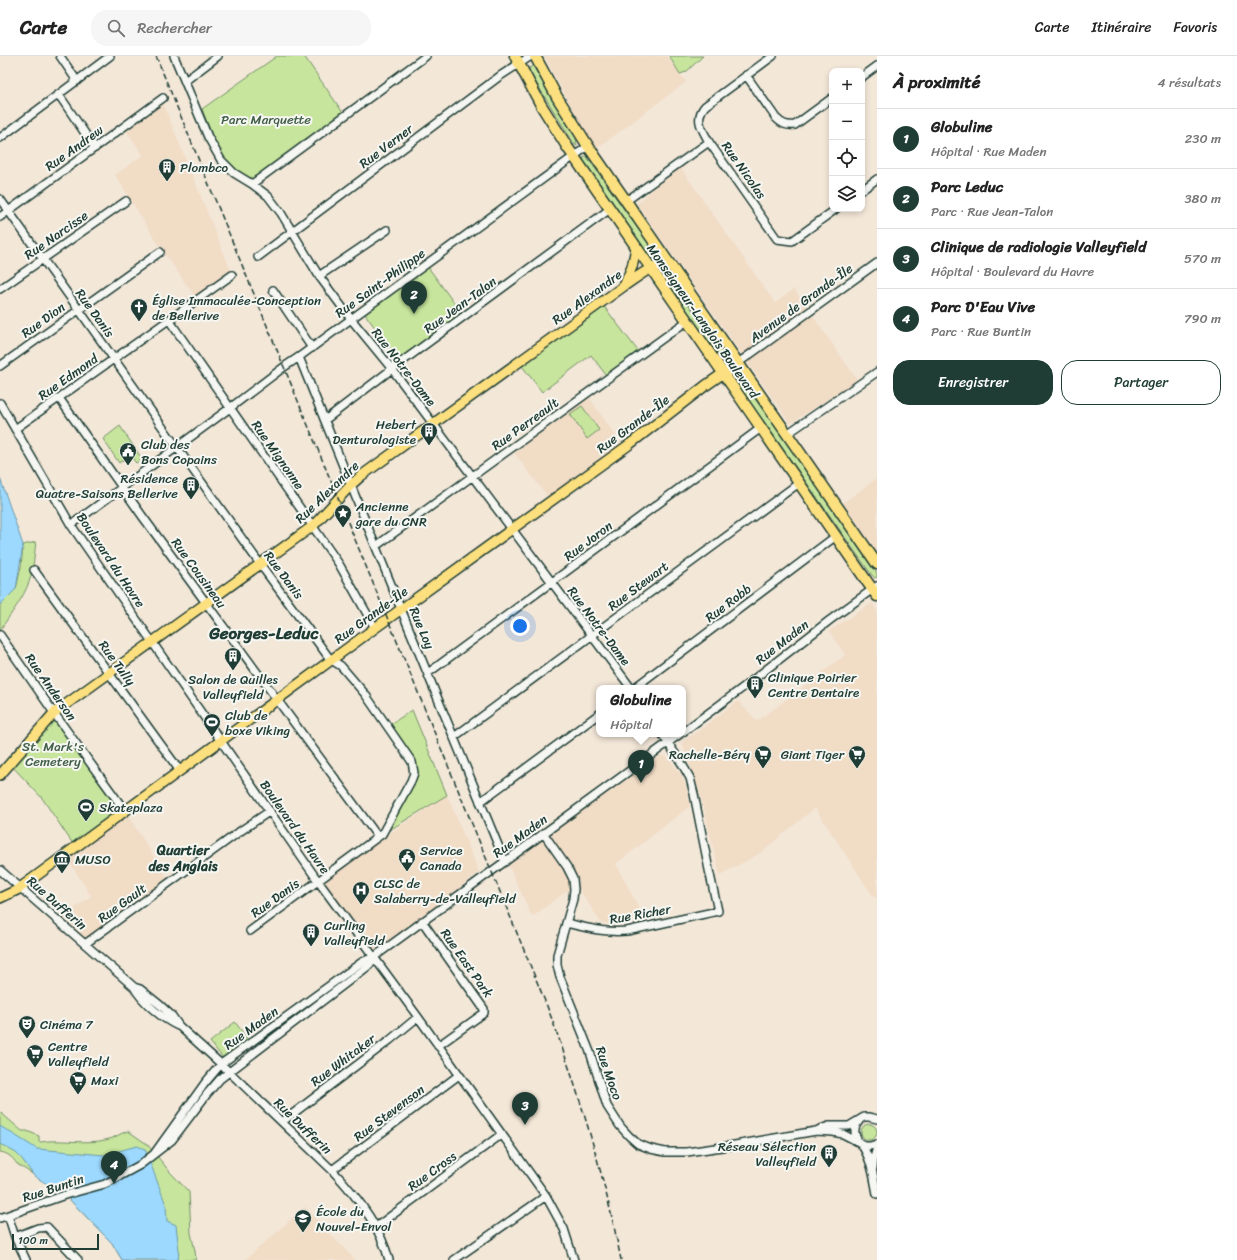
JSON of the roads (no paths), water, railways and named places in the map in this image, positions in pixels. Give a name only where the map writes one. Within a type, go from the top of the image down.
[{"type":"highway","name":"Monseigneur-Langlois Boulevard","points":[[535,56],[557,97],[588,146],[877,564]]},
{"type":"highway","name":"Monseigneur-Langlois Boulevard","points":[[517,60],[546,114],[573,156],[798,483],[876,591]]},
{"type":"main road","points":[[624,286],[632,267],[636,248]]},
{"type":"main road","name":"Rue Alexandre","points":[[1,770],[54,713],[313,526],[361,476],[624,286],[650,268],[658,264],[668,262]]},
{"type":"main road","name":"Rue Grande-Île","points":[[0,898],[15,892],[125,810],[630,444],[705,386],[738,363]]},
{"type":"street","points":[[60,56],[78,81]]},
{"type":"street","points":[[0,138],[110,56]]},
{"type":"street","name":"Rue Notre-Dame","points":[[174,56],[208,137],[221,160],[234,173],[268,196],[281,213],[319,276],[351,319],[392,369],[629,685]]},
{"type":"street","points":[[185,81],[218,56]]},
{"type":"street","points":[[252,184],[426,56]]},
{"type":"street","name":"Rue Verner","points":[[258,257],[500,76],[517,60],[531,56]]},
{"type":"street","points":[[709,142],[700,126],[700,111],[773,56]]},
{"type":"street","points":[[865,75],[877,66]]},
{"type":"street","points":[[746,75],[776,118],[781,123],[788,126],[795,125],[829,100]]},
{"type":"street","points":[[59,95],[95,148]]},
{"type":"street","name":"Rue Andrew","points":[[0,217],[163,98]]},
{"type":"street","name":"Rue Nicolas","points":[[626,201],[709,142],[777,239],[792,241],[832,212]]},
{"type":"street","name":"Rue Saint-Philippe","points":[[71,525],[284,367],[588,146]]},
{"type":"street","points":[[865,188],[877,179]]},
{"type":"street","name":"Rue Danis","points":[[0,199],[260,564],[332,660],[341,666],[364,694],[412,762],[414,774],[382,834],[250,931]]},
{"type":"street","name":"Rue Narcisse","points":[[0,289],[126,201]]},
{"type":"street","name":"Rue Jean-Talon","points":[[325,420],[610,209]]},
{"type":"street","points":[[319,276],[387,230]]},
{"type":"street","name":"Rue Dion","points":[[0,366],[160,252]]},
{"type":"street","name":"Avenue de Grande-Île","points":[[738,363],[877,263]]},
{"type":"street","name":"Rue Edmond","points":[[15,429],[232,275]]},
{"type":"street","points":[[273,290],[312,348]]},
{"type":"street","name":"Rue Mignonne","points":[[169,320],[339,564],[375,628]]},
{"type":"street","name":"Rue Perreault","points":[[376,546],[687,321]]},
{"type":"street","name":"Rue Loy","points":[[299,357],[505,862]]},
{"type":"street","points":[[787,434],[877,372]]},
{"type":"street","name":"Rue Cousineau","points":[[59,398],[206,603],[378,837]]},
{"type":"street","name":"Boulevard du Havre","points":[[0,403],[71,525],[318,881],[418,1017],[546,1196],[564,1229],[574,1260]]},
{"type":"street","name":"Rue Joron","points":[[428,673],[761,428]]},
{"type":"street","name":"Rue Stewart","points":[[454,737],[798,483]]},
{"type":"street","name":"Rue Robb","points":[[638,685],[836,536]]},
{"type":"street","name":"Rue Tully","points":[[34,570],[180,771]]},
{"type":"street","name":"Rue Maden","points":[[686,730],[830,620],[876,591]]},
{"type":"street","name":"Rue Anderson","points":[[0,635],[54,713],[125,810]]},
{"type":"street","points":[[480,802],[596,716]]},
{"type":"street","points":[[664,737],[668,743]]},
{"type":"street","name":"Rue Maden","points":[[221,1064],[362,962],[374,957],[676,737]]},
{"type":"street","name":"Rue Richer","points":[[566,923],[602,932],[614,932],[718,911],[690,778],[668,743]]},
{"type":"street","name":"Rue Gault","points":[[85,944],[270,812]]},
{"type":"street","name":"Rue Moco","points":[[544,834],[573,878],[573,899],[558,955],[557,965],[560,977],[590,1052],[607,1106],[629,1136],[638,1144],[665,1152],[687,1152],[816,1131],[828,1126],[849,1126],[869,1117],[877,1119]]},
{"type":"street","name":"Rue Dufferin","points":[[0,870],[134,987],[139,995],[155,1010],[169,1022],[178,1026],[221,1064],[332,1170],[349,1188],[376,1227],[390,1260]]},
{"type":"street","name":"Rue East Park","points":[[422,921],[484,1009],[484,1013],[438,1046]]},
{"type":"street","name":"Rue Maden","points":[[229,1072],[367,967],[372,962],[374,957]]},
{"type":"street","name":"Rue Whitaker","points":[[282,1122],[418,1017]]},
{"type":"street","name":"Rue Buntin","points":[[152,1156],[205,1083],[221,1064]]},
{"type":"street","name":"Rue Buntin","points":[[0,1218],[105,1184],[129,1172],[172,1140],[213,1086],[229,1072]]},
{"type":"street","name":"Rue Stevenson","points":[[332,1170],[459,1075]]},
{"type":"street","points":[[860,1120],[854,1132],[865,1150],[873,1172],[877,1194]]},
{"type":"street","name":"Rue Moco","points":[[816,1131],[843,1134],[860,1143],[870,1146],[877,1145]]},
{"type":"street","name":"Rue Cross","points":[[376,1227],[502,1134]]},
{"type":"street","points":[[873,1172],[877,1145]]},
{"type":"street","points":[[454,1260],[546,1196]]},
{"type":"street","points":[[8,1215],[15,1237],[26,1260]]},
{"type":"street","points":[[15,1237],[38,1228],[47,1227],[78,1260]]},
{"type":"water","points":[[0,478],[23,545],[16,589],[0,605]]},
{"type":"water","points":[[0,1126],[37,1149],[104,1155],[137,1146],[145,1149],[166,1205],[167,1221],[176,1225],[179,1250],[178,1260],[122,1260],[112,1243],[65,1195],[34,1176],[16,1153],[0,1144]]},
{"type":"railway","points":[[156,56],[547,1006],[580,1100],[607,1195],[621,1260]]},
{"type":"place","name":"Plombco","points":[[167,182]]},
{"type":"place","name":"Parc Leduc","points":[[414,314]]},
{"type":"place","name":"Église Immaculée-Conception de Bellerive","points":[[139,322]]},
{"type":"place","name":"Hebert Denturologiste","points":[[429,446]]},
{"type":"place","name":"Club des Bons Copains","points":[[128,466]]},
{"type":"place","name":"Résidence Quatre-Saisons Bellerive","points":[[191,500]]},
{"type":"place","name":"Ancienne gare du CNR","points":[[343,528]]},
{"type":"place","name":"Salon de Quilles Valleyfield","points":[[233,671]]},
{"type":"place","name":"Clinique Poirier Centre Dentaire","points":[[755,699]]},
{"type":"place","name":"Club de boxe Viking","points":[[212,737]]},
{"type":"place","name":"Rachelle-Béry","points":[[763,769]]},
{"type":"place","name":"Giant Tiger","points":[[857,769]]},
{"type":"place","name":"Globuline","points":[[641,783]]},
{"type":"place","name":"Skateplaza","points":[[86,822]]},
{"type":"place","name":"Service Canada","points":[[407,872]]},
{"type":"place","name":"MUSO","points":[[62,874]]},
{"type":"place","name":"CLSC de Salaberry-de-Valleyfield","points":[[361,905]]},
{"type":"place","name":"Curling Valleyfield","points":[[311,947]]},
{"type":"place","name":"Cinéma 7","points":[[27,1039]]},
{"type":"place","name":"Centre Valleyfield","points":[[35,1068]]},
{"type":"place","name":"Maxi","points":[[78,1095]]},
{"type":"place","name":"Clinique de radiologie Valleyfield","points":[[525,1125]]},
{"type":"place","name":"Réseau Sélection Valleyfield","points":[[829,1168]]},
{"type":"place","name":"Parc D'Eau Vive","points":[[114,1184]]},
{"type":"place","name":"École du Nouvel-Envol","points":[[303,1233]]},
{"type":"district","name":"Georges-Leduc","points":[[264,633]]},
{"type":"district","name":"Quartier des Anglais","points":[[183,858]]},
{"type":"park label","name":"Parc Marquette","points":[[266,119]]},
{"type":"park label","name":"St. Mark's Cemetery","points":[[53,754]]}]
